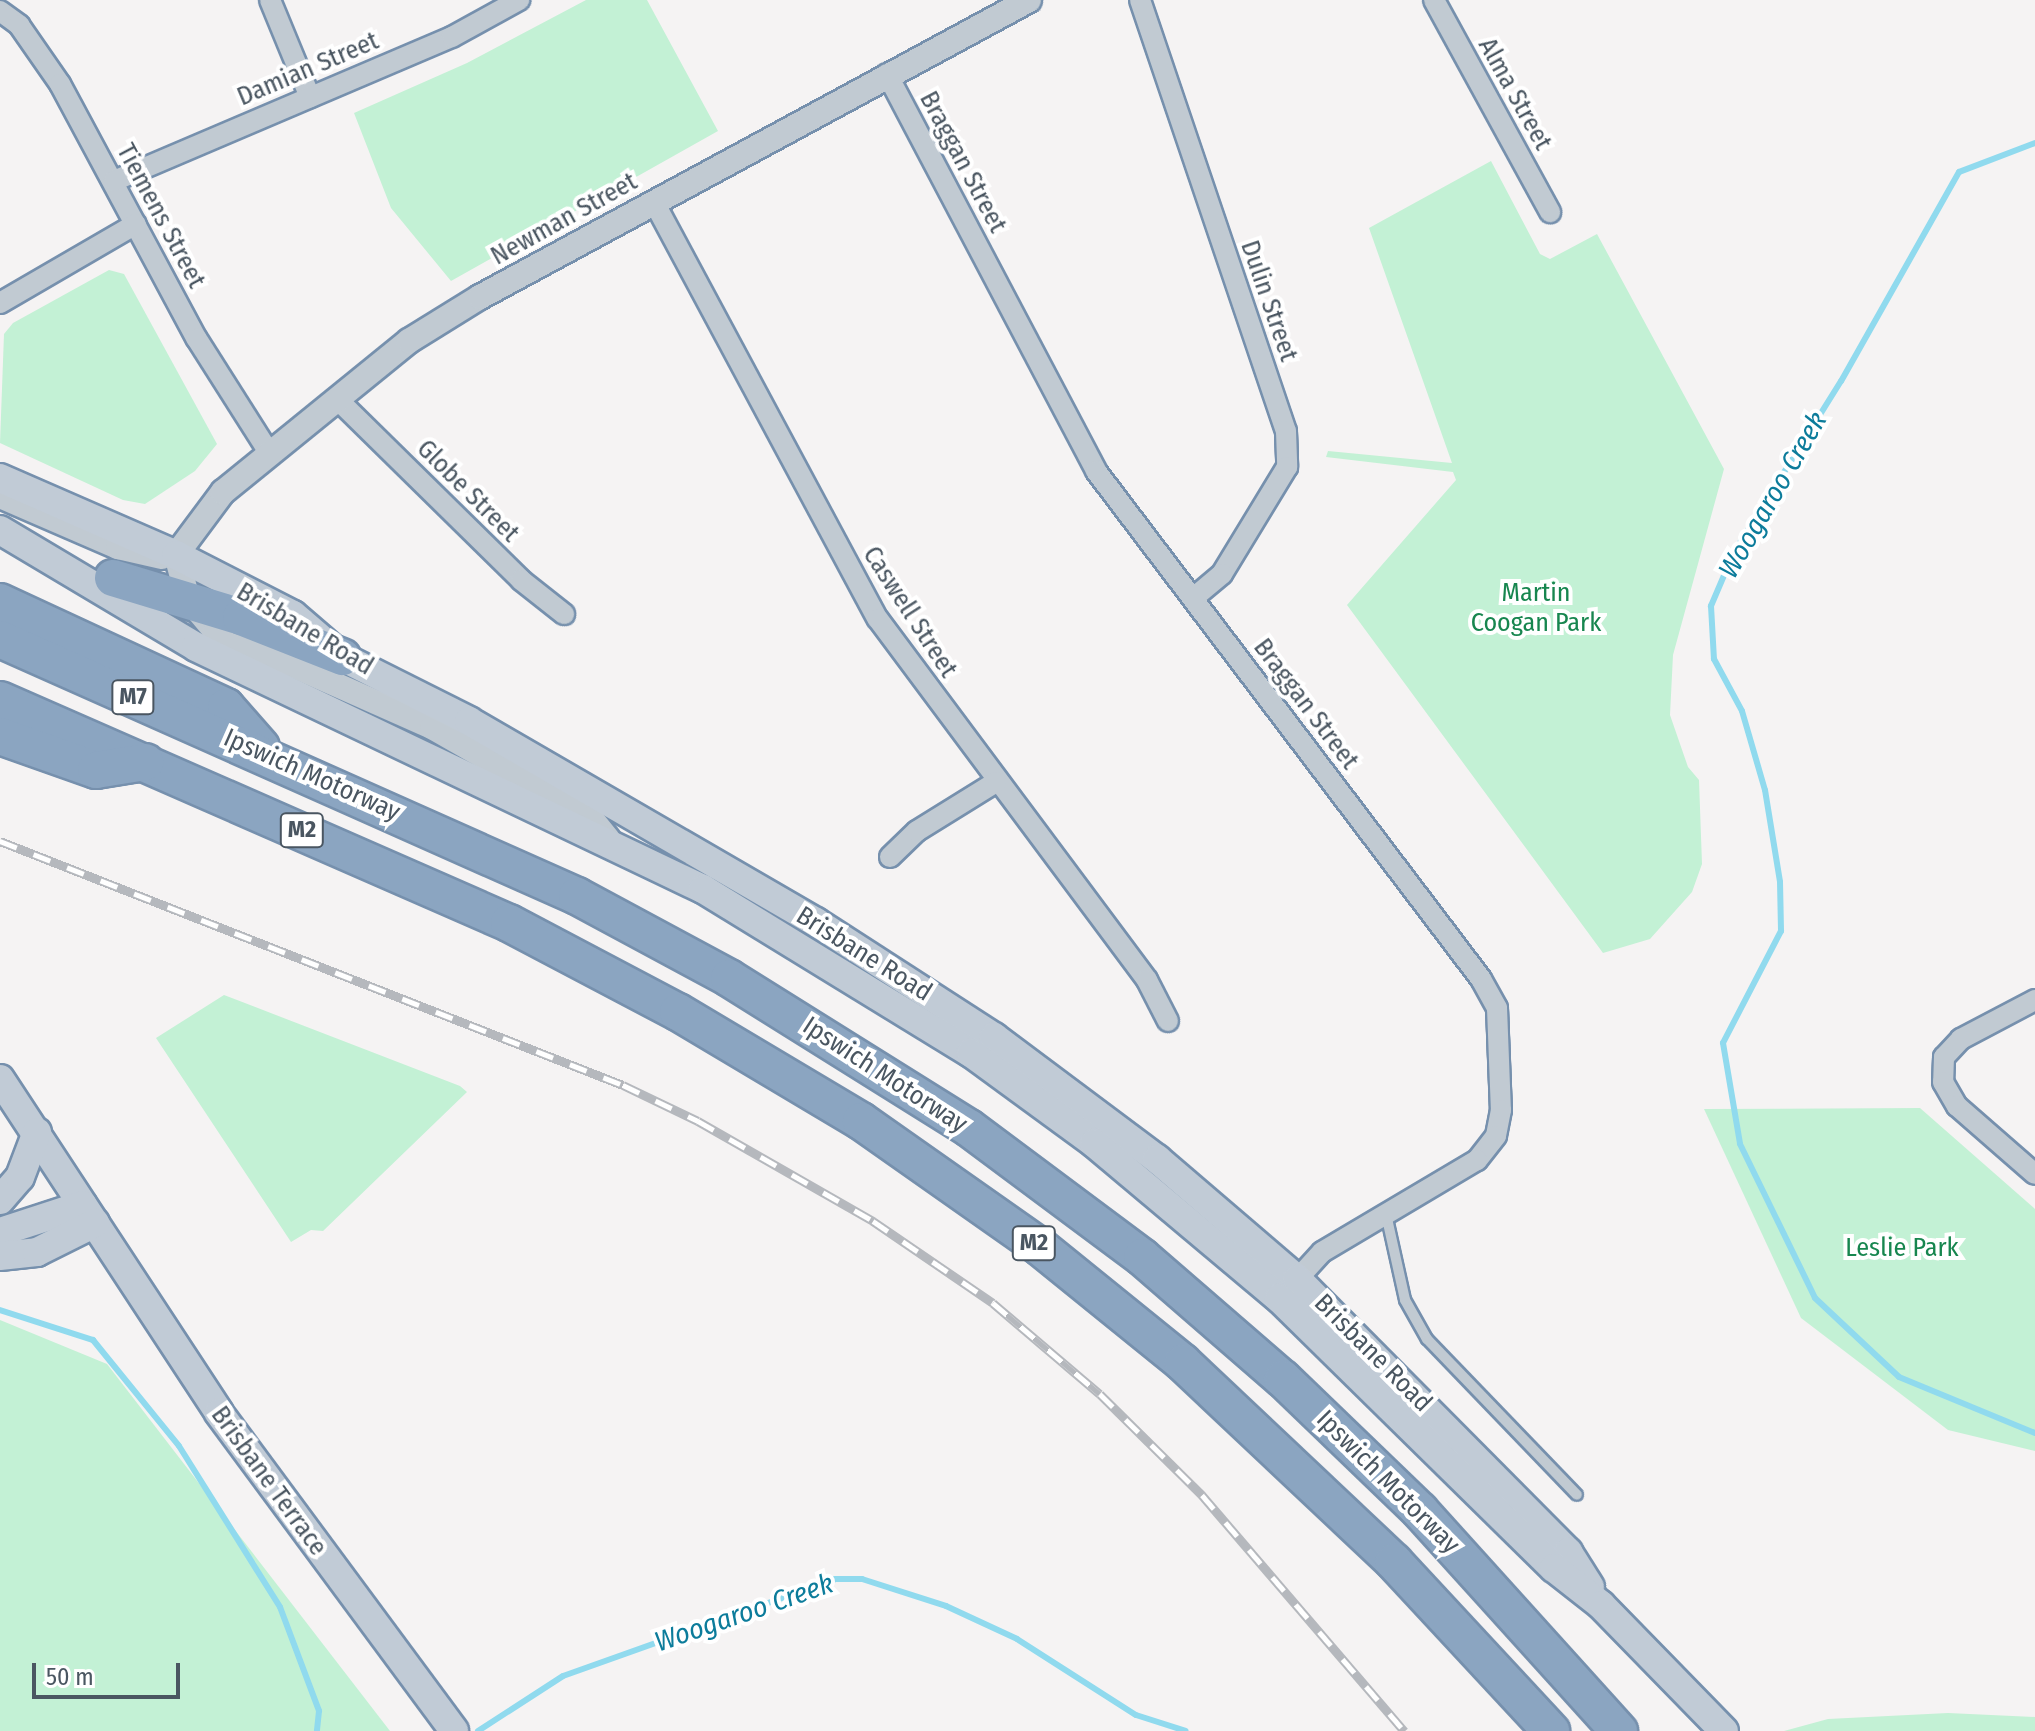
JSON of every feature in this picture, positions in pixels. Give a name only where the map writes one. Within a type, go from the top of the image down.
[{"type":"highway","points":[[113,578],[188,599],[342,657]]},
{"type":"highway","name":"M2","points":[[0,602],[226,707],[267,755]]},
{"type":"highway","name":"Ipswich Motorway","points":[[0,639],[267,755],[661,939],[895,1079],[1038,1177],[1142,1257],[1294,1389],[1420,1511],[1619,1731]]},
{"type":"highway","name":"Ipswich Motorway","points":[[0,700],[145,762],[598,967],[758,1057],[949,1181],[1114,1305],[1253,1426],[1394,1562],[1551,1731]]},
{"type":"highway","points":[[0,736],[96,770],[145,762]]},
{"type":"main road","name":"Brisbane Road","points":[[0,478],[176,555],[293,615],[342,657],[469,721],[903,977],[1080,1100],[1288,1289],[1554,1568],[1601,1605],[1717,1723]]},
{"type":"main road","name":"Brisbane Road","points":[[0,530],[196,647],[608,839],[790,938],[971,1053],[1288,1289]]},
{"type":"main road","name":"Brisbane Terrace","points":[[0,1079],[228,1425],[454,1731]]},
{"type":"main road","points":[[0,1200],[20,1177],[37,1132]]},
{"type":"main road","points":[[0,1232],[89,1214]]},
{"type":"main road","points":[[0,1256],[37,1252],[89,1214]]},
{"type":"street","points":[[270,0],[310,97]]},
{"type":"street","name":"Damian Street","points":[[114,181],[452,37],[517,0]]},
{"type":"street","name":"Newman Street","points":[[176,555],[207,508],[268,451],[339,401],[409,341],[468,304],[887,74],[1029,0]]},
{"type":"street","name":"Dulin Street","points":[[1140,0],[1286,431],[1287,467],[1222,574],[1193,598]]},
{"type":"street","name":"Alma Street","points":[[1434,0],[1550,212]]},
{"type":"street","name":"Tiemens Street","points":[[0,11],[19,25],[41,55],[248,426],[268,451]]},
{"type":"street","name":"Braggan Street","points":[[887,74],[1096,471],[1472,967],[1497,1008],[1501,1110],[1496,1136],[1477,1160],[1322,1252],[1288,1289]]},
{"type":"street","name":"Caswell Street","points":[[654,202],[878,619],[996,782],[1147,980],[1168,1021]]},
{"type":"street","points":[[0,303],[136,224]]},
{"type":"street","name":"Globe Street","points":[[339,401],[521,580],[564,614]]},
{"type":"street","points":[[0,496],[118,547],[152,557],[176,555],[188,599],[215,631],[432,727],[591,818],[608,839]]},
{"type":"street","points":[[890,857],[917,831],[996,782]]},
{"type":"street","points":[[2035,1000],[1961,1039],[1944,1057],[1943,1082],[1957,1106],[2035,1174]]},
{"type":"lane","points":[[1386,1214],[1405,1300],[1427,1339],[1577,1495]]},
{"type":"green space","points":[[586,0],[647,0],[718,131],[451,281],[391,208],[354,113],[467,63]]},
{"type":"green space","name":"Martin Coogan Park","points":[[1491,161],[1540,254],[1550,259],[1597,234],[1724,469],[1673,655],[1670,715],[1688,767],[1699,780],[1702,864],[1692,892],[1650,939],[1603,953],[1347,605],[1456,480],[1453,472],[1326,457],[1328,451],[1452,463],[1369,228]]},
{"type":"green space","points":[[109,270],[124,274],[217,444],[195,471],[145,504],[123,500],[0,443],[4,334],[13,323]]},
{"type":"green space","points":[[224,995],[460,1086],[467,1092],[323,1231],[311,1230],[291,1242],[156,1038]]},
{"type":"green space","name":"Leslie Park","points":[[1920,1108],[2035,1209],[2035,1451],[1948,1430],[1801,1318],[1704,1109]]},
{"type":"green space","points":[[0,1320],[107,1364],[390,1731],[0,1731]]},
{"type":"green space","points":[[1948,1713],[2035,1717],[2035,1731],[1784,1731],[1828,1719]]},
{"type":"waterway","name":"Woogaroo Creek","points":[[2035,143],[1959,172],[1841,381],[1734,552],[1711,606],[1714,659],[1742,711],[1765,790],[1780,882],[1781,931],[1723,1043],[1740,1144],[1815,1298],[1899,1377],[2035,1433]]},
{"type":"waterway","points":[[0,1310],[93,1340],[179,1446],[280,1607],[319,1711],[317,1731]]},
{"type":"waterway","name":"Woogaroo Creek","points":[[478,1731],[563,1676],[835,1579],[862,1579],[946,1606],[1017,1639],[1136,1715],[1186,1731]]},
{"type":"railway","points":[[0,841],[623,1085],[698,1121],[873,1221],[993,1303],[1100,1394],[1202,1495],[1404,1731]]}]
